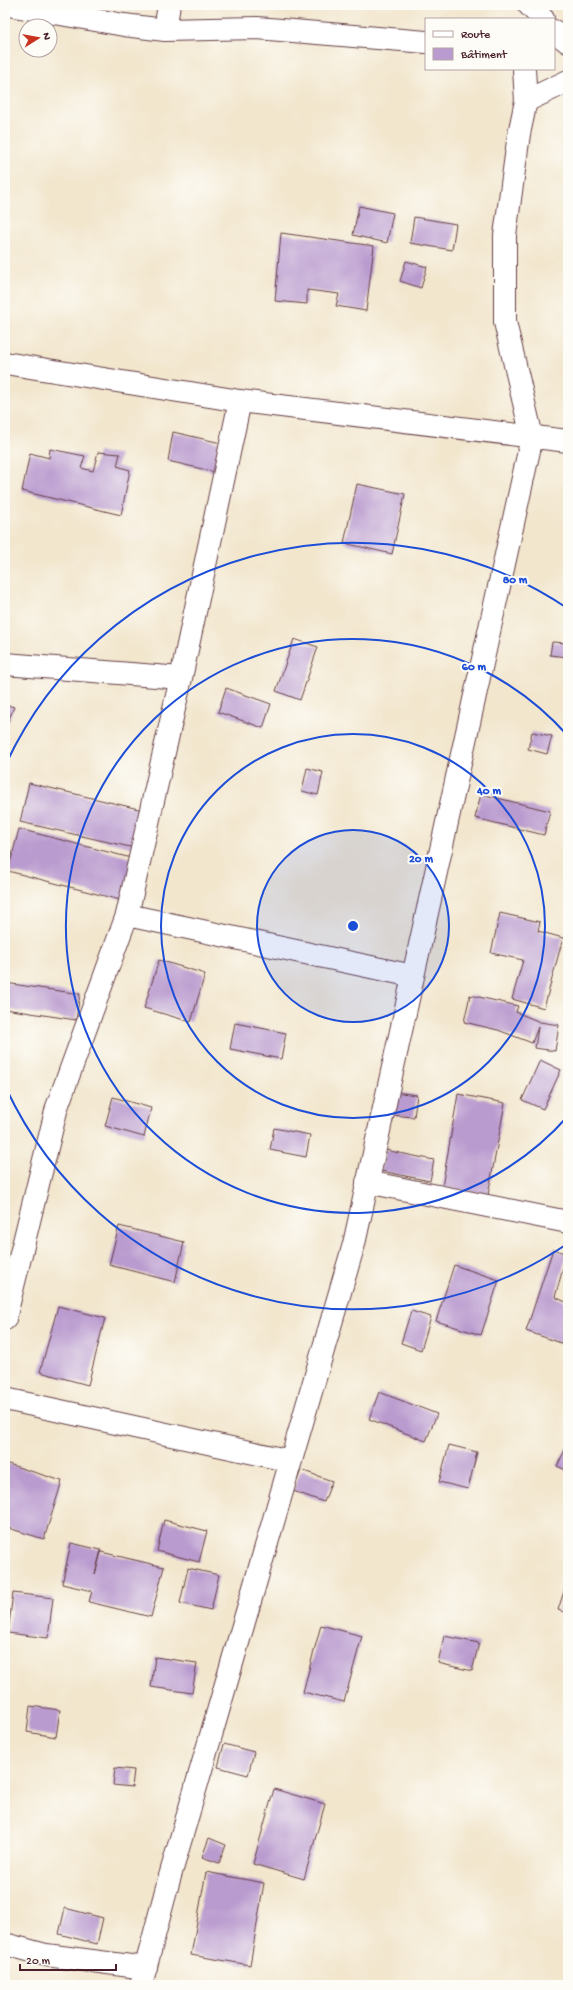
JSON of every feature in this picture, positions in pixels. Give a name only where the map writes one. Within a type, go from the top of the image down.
[{"type":"street","points":[[8,5],[124,26],[165,30],[257,28],[425,42]]},
{"type":"street","points":[[165,30],[169,5]]},
{"type":"street","points":[[519,5],[520,18]]},
{"type":"street","points":[[529,5],[542,18]]},
{"type":"street","points":[[555,32],[568,42]]},
{"type":"street","points":[[5,1944],[143,1977],[168,1883],[354,1244],[532,437],[505,322],[505,235],[519,134],[526,101],[524,70]]},
{"type":"street","points":[[526,101],[568,81]]},
{"type":"street","points":[[5,364],[240,401],[568,441]]},
{"type":"street","points":[[5,1318],[57,1107],[126,916],[181,678],[240,401]]},
{"type":"street","points":[[5,664],[181,678]]},
{"type":"street","points":[[126,916],[413,976]]},
{"type":"street","points":[[367,1182],[567,1216]]},
{"type":"street","points":[[5,1399],[291,1461]]},
{"type":"building","points":[[359,206],[393,213],[387,243],[353,235]]},
{"type":"building","points":[[414,217],[456,224],[452,250],[410,243]]},
{"type":"building","points":[[281,233],[374,246],[366,311],[336,306],[339,294],[307,290],[307,304],[275,301]]},
{"type":"building","points":[[406,261],[427,267],[421,288],[400,281]]},
{"type":"building","points":[[173,432],[221,443],[215,472],[168,461]]},
{"type":"building","points":[[50,449],[85,456],[81,468],[93,471],[98,452],[120,454],[117,466],[130,470],[121,515],[22,491],[30,453],[49,458]]},
{"type":"building","points":[[357,484],[405,494],[392,554],[344,543]]},
{"type":"building","points":[[294,639],[318,647],[300,700],[276,691]]},
{"type":"building","points":[[552,642],[568,643],[568,657],[550,655]]},
{"type":"building","points":[[226,688],[271,704],[263,728],[218,712]]},
{"type":"building","points":[[5,704],[14,707],[5,729]]},
{"type":"building","points":[[532,732],[552,736],[547,754],[528,749]]},
{"type":"building","points":[[307,768],[323,772],[318,795],[302,791]]},
{"type":"building","points":[[29,783],[147,811],[139,849],[20,822]]},
{"type":"building","points":[[481,794],[550,811],[544,835],[475,818]]},
{"type":"building","points":[[19,829],[135,859],[124,901],[8,871]]},
{"type":"building","points":[[500,913],[540,922],[538,931],[563,938],[544,1008],[512,999],[523,960],[491,953]]},
{"type":"building","points":[[159,960],[205,974],[191,1022],[144,1008]]},
{"type":"building","points":[[5,983],[80,994],[76,1020],[5,1009]]},
{"type":"building","points":[[470,995],[518,1006],[516,1012],[540,1022],[559,1025],[555,1051],[535,1048],[538,1027],[532,1043],[498,1030],[464,1022]]},
{"type":"building","points":[[235,1023],[286,1033],[281,1059],[230,1049]]},
{"type":"building","points":[[540,1060],[561,1070],[543,1109],[522,1100]]},
{"type":"building","points":[[394,1092],[417,1095],[414,1117],[391,1115]]},
{"type":"building","points":[[458,1094],[505,1103],[488,1195],[442,1187]]},
{"type":"building","points":[[113,1097],[151,1108],[144,1137],[105,1126]]},
{"type":"building","points":[[274,1128],[310,1135],[306,1157],[270,1150]]},
{"type":"building","points":[[385,1150],[434,1160],[430,1181],[381,1171]]},
{"type":"building","points":[[119,1226],[184,1242],[175,1282],[109,1265]]},
{"type":"building","points":[[553,1249],[567,1254],[555,1297],[568,1303],[568,1331],[564,1344],[526,1331]]},
{"type":"building","points":[[454,1265],[499,1280],[481,1335],[436,1321]]},
{"type":"building","points":[[58,1306],[105,1318],[88,1385],[40,1372]]},
{"type":"building","points":[[411,1311],[431,1317],[421,1350],[401,1343]]},
{"type":"building","points":[[379,1392],[437,1414],[426,1441],[369,1419]]},
{"type":"building","points":[[568,1444],[568,1471],[557,1466]]},
{"type":"building","points":[[449,1445],[477,1452],[468,1489],[439,1482]]},
{"type":"building","points":[[5,1463],[62,1481],[44,1539],[5,1527]]},
{"type":"building","points":[[301,1470],[332,1481],[324,1502],[293,1491]]},
{"type":"building","points":[[164,1520],[207,1531],[199,1562],[157,1551]]},
{"type":"building","points":[[71,1543],[101,1550],[95,1574],[101,1552],[164,1567],[151,1617],[89,1602],[92,1591],[62,1584]]},
{"type":"building","points":[[188,1568],[219,1575],[211,1610],[180,1603]]},
{"type":"building","points":[[568,1579],[568,1613],[558,1610]]},
{"type":"building","points":[[13,1593],[53,1598],[48,1638],[8,1633]]},
{"type":"building","points":[[321,1625],[362,1636],[344,1702],[303,1692]]},
{"type":"building","points":[[444,1636],[479,1643],[472,1671],[438,1663]]},
{"type":"building","points":[[155,1657],[197,1663],[192,1693],[151,1687]]},
{"type":"building","points":[[30,1706],[60,1710],[56,1737],[27,1732]]},
{"type":"building","points":[[224,1744],[254,1752],[248,1775],[218,1767]]},
{"type":"building","points":[[115,1768],[134,1770],[132,1787],[113,1785]]},
{"type":"building","points":[[274,1789],[325,1804],[304,1879],[253,1864]]},
{"type":"building","points":[[209,1838],[226,1845],[219,1863],[202,1857]]},
{"type":"building","points":[[206,1872],[264,1883],[250,1965],[191,1955]]},
{"type":"building","points":[[65,1908],[103,1918],[97,1944],[59,1934]]}]
